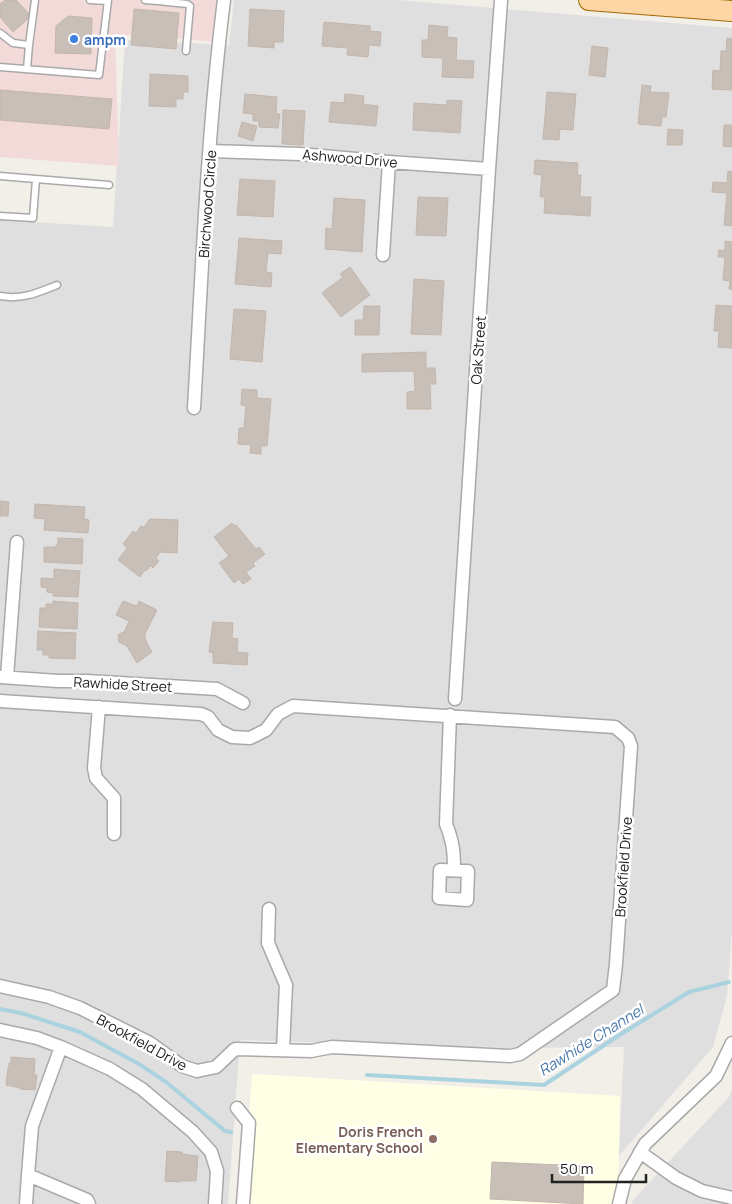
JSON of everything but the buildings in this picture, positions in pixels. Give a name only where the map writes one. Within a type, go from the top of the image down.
[{"type":"main road","points":[[589,0],[694,4],[732,12]]},
{"type":"street","name":"Birchwood Circle","points":[[194,408],[210,150],[224,0]]},
{"type":"street","name":"Oak Street","points":[[455,699],[489,169],[502,0]]},
{"type":"street","name":"Ashwood Drive","points":[[210,150],[300,154],[489,169]]},
{"type":"street","points":[[383,254],[389,162]]},
{"type":"street","points":[[3,677],[18,542]]},
{"type":"street","name":"Rawhide Street","points":[[3,677],[217,689],[243,703]]},
{"type":"street","name":"Brookfield Drive","points":[[0,701],[201,714],[208,717],[218,730],[232,737],[250,738],[266,730],[278,714],[293,706],[614,727],[628,738],[631,746],[613,990],[520,1054],[510,1056],[332,1047],[311,1051],[235,1049],[216,1066],[197,1071],[182,1066],[150,1043],[80,1008],[48,997],[0,986]]},
{"type":"street","points":[[99,707],[94,768],[96,778],[114,798],[114,834]]},
{"type":"street","points":[[450,715],[446,824],[452,840],[454,870]]},
{"type":"street","points":[[269,909],[268,943],[286,985],[282,1049]]},
{"type":"street","points":[[0,1030],[37,1038],[61,1047],[110,1069],[142,1089],[193,1132],[211,1152],[217,1171],[214,1204]]},
{"type":"street","points":[[619,1204],[625,1179],[645,1144],[716,1076],[731,1046]]},
{"type":"street","points":[[26,1204],[32,1126],[61,1047]]},
{"type":"street","points":[[237,1108],[249,1123],[243,1204]]},
{"type":"street","points":[[640,1152],[676,1178],[702,1191],[732,1198]]},
{"type":"street","points":[[28,1175],[87,1200],[89,1204]]},
{"type":"lane","points":[[28,70],[35,0]]},
{"type":"lane","points":[[0,68],[99,75],[108,1],[90,0]]},
{"type":"lane","points":[[146,0],[158,0],[190,6],[186,51]]},
{"type":"lane","points":[[0,33],[12,43],[29,45]]},
{"type":"lane","points":[[0,176],[109,185]]},
{"type":"lane","points":[[0,216],[33,218],[36,179]]},
{"type":"lane","points":[[0,296],[30,296],[56,285]]},
{"type":"shaded area","points":[[0,0],[224,0],[219,42],[115,34],[119,166],[0,157]]},
{"type":"shaded area","points":[[234,0],[399,0],[732,28],[732,930],[727,996],[713,1047],[619,1156],[624,1047],[504,1048],[240,1040],[228,1204],[0,1204],[0,220],[113,227],[125,40],[229,45]]},
{"type":"shaded area","name":"Doris French Elementary School","points":[[252,1074],[620,1096],[618,1204],[243,1204]]},
{"type":"shaded area","points":[[732,1090],[732,1204],[632,1204],[633,1200],[729,1097]]},
{"type":"waterway","name":"Rawhide Channel","points":[[367,1075],[544,1085],[689,992],[729,982]]},
{"type":"waterway","name":"Rawhide Channel","points":[[0,1009],[21,1013],[80,1032],[139,1064],[166,1082],[225,1131],[231,1132]]},
{"type":"place","name":"ampm","points":[[74,39]]},
{"type":"place","name":"Doris French Elementary School","points":[[433,1139]]}]
